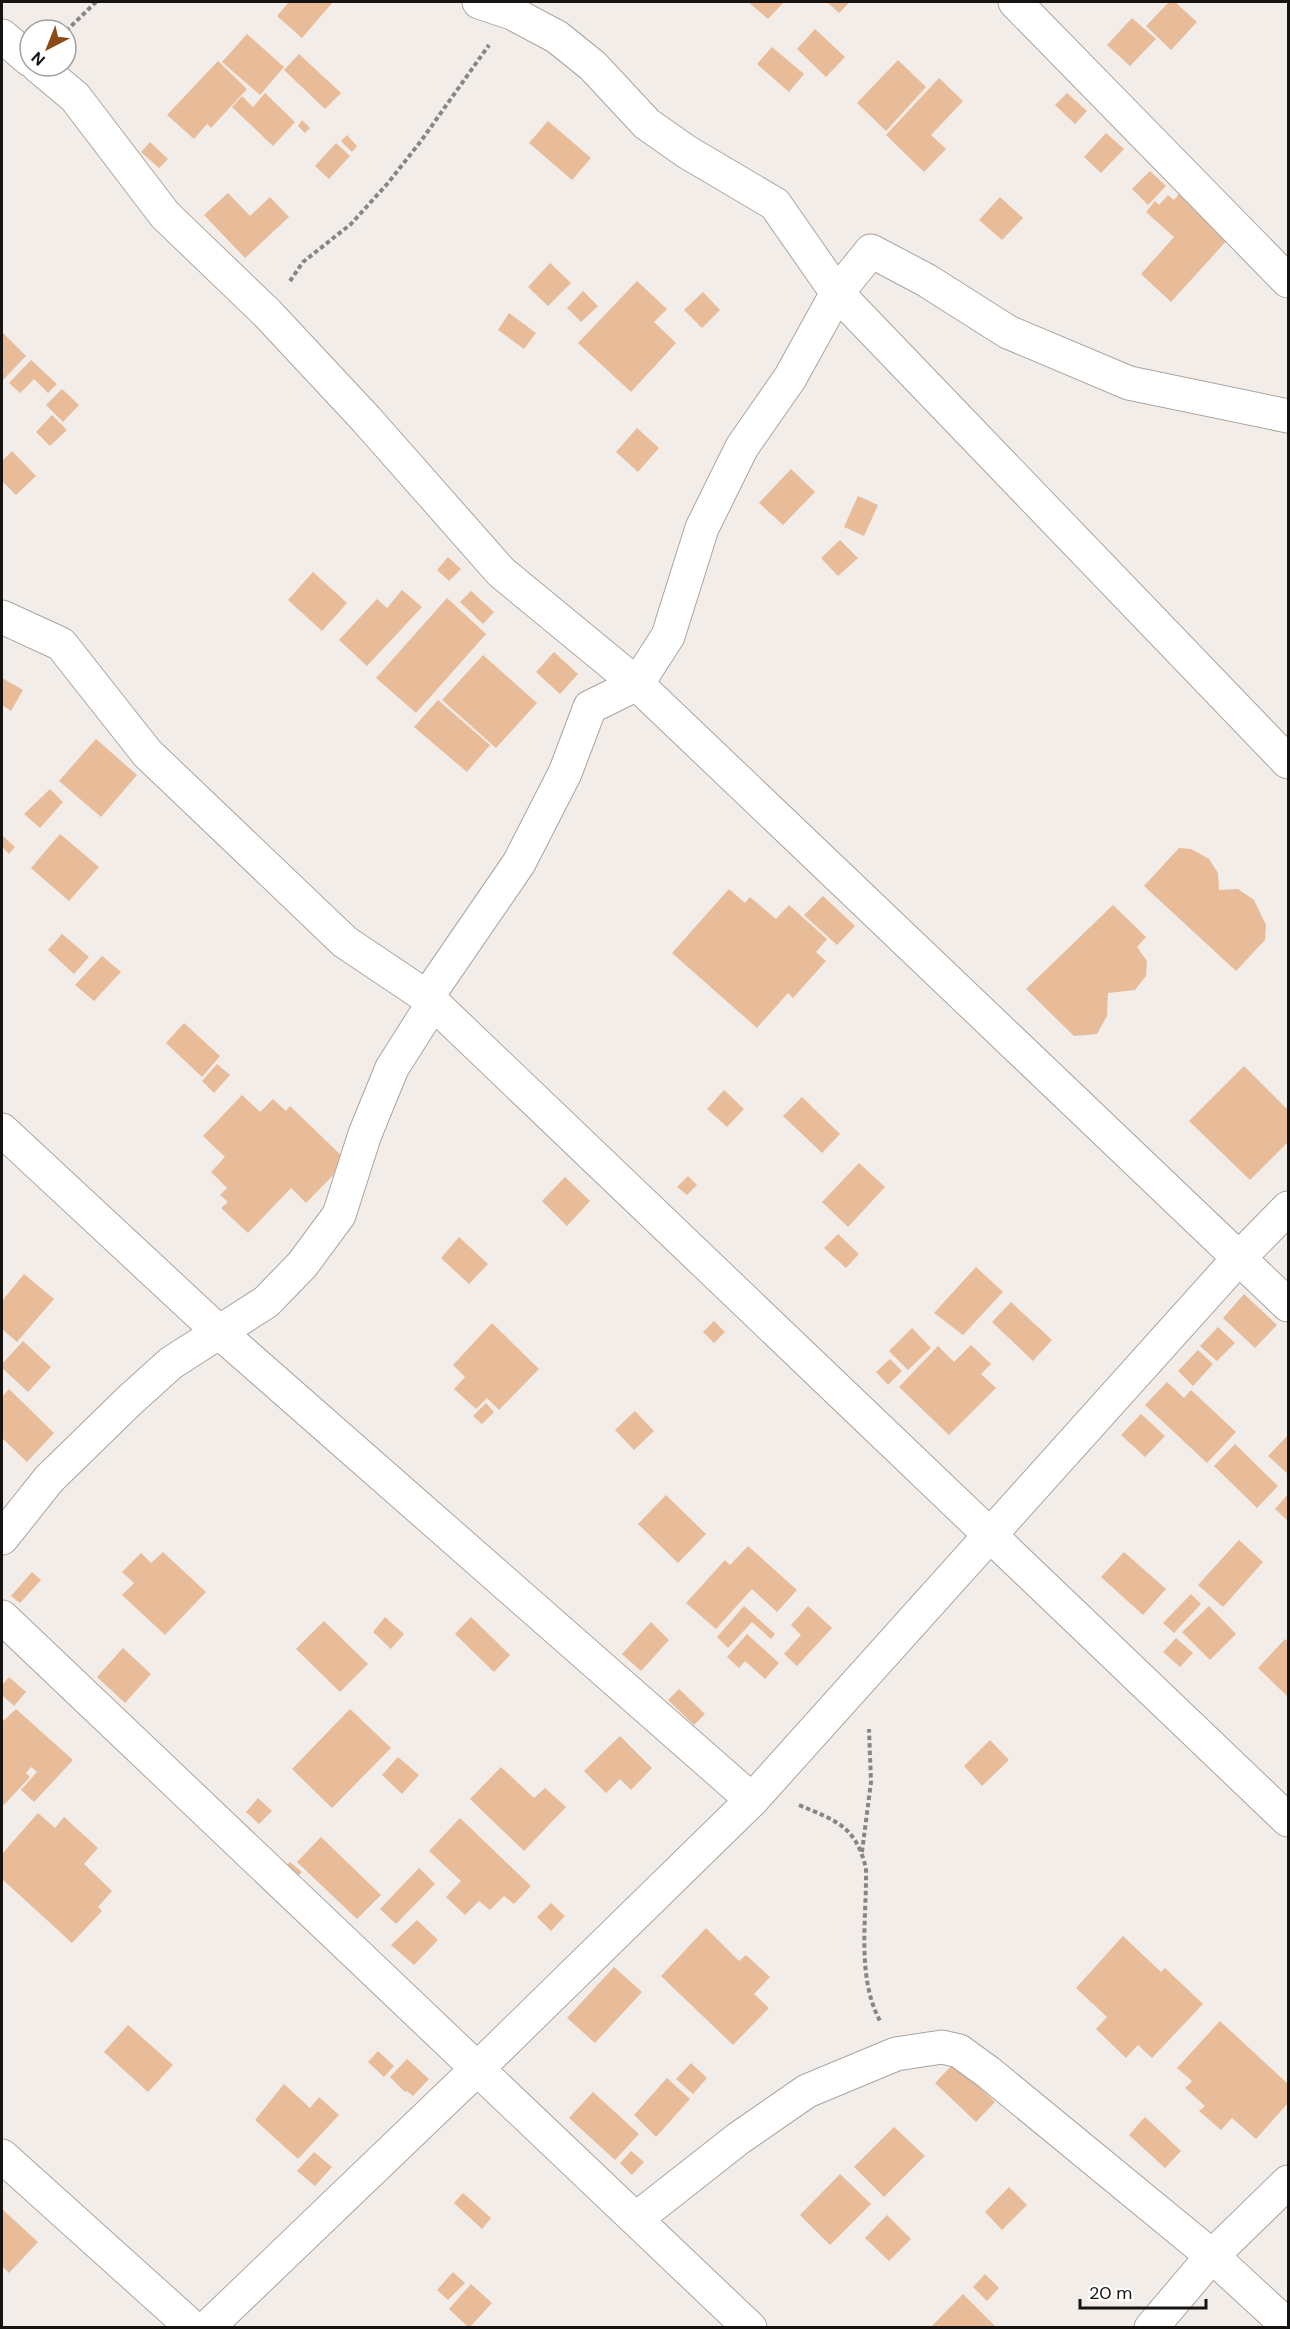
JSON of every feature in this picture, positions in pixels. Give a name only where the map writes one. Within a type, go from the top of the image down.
[{"type":"street","points":[[479,2],[517,7],[594,66],[647,124],[687,152],[774,204],[837,293],[1288,762]]},
{"type":"street","points":[[1015,2],[1288,281]]},
{"type":"street","points":[[2,36],[18,50]]},
{"type":"street","points":[[52,78],[75,97],[165,215],[267,314],[366,419],[501,573],[637,684],[1288,1305]]},
{"type":"street","points":[[2,1539],[49,1479],[171,1363],[266,1302],[302,1265],[339,1215],[365,1134],[392,1068],[430,1008],[427,997],[519,863],[565,773],[590,707],[637,684],[668,636],[702,528],[742,447],[790,378],[837,293],[872,251],[926,280],[1008,332],[1129,383],[1288,416]]},
{"type":"street","points":[[2,617],[61,644],[147,753],[345,942],[427,997],[1288,1820]]},
{"type":"street","points":[[2,1130],[218,1331],[758,1795]]},
{"type":"street","points":[[207,2328],[758,1795],[1239,1258],[1288,1208]]},
{"type":"street","points":[[2,1617],[750,2328]]},
{"type":"street","points":[[636,2219],[739,2138],[807,2091],[896,2054],[942,2047],[959,2051],[988,2072],[1212,2256],[1288,2326]]},
{"type":"street","points":[[2,2156],[193,2328]]},
{"type":"street","points":[[1151,2328],[1212,2256],[1288,2182]]},
{"type":"path","points":[[78,20],[96,2]]},
{"type":"path","points":[[267,314],[303,262],[351,224],[388,183],[517,7]]},
{"type":"path","points":[[862,1853],[871,1782],[868,1732],[871,1723]]},
{"type":"path","points":[[758,1795],[836,1821],[855,1839],[866,1868],[866,1973],[872,2006],[896,2054]]},
{"type":"building","points":[[289,2],[333,2],[302,38],[277,16]]},
{"type":"building","points":[[748,2],[784,2],[768,19]]},
{"type":"building","points":[[827,2],[850,2],[839,13]]},
{"type":"building","points":[[1169,2],[1175,2],[1197,22],[1171,50],[1146,26]]},
{"type":"building","points":[[1132,18],[1156,39],[1130,66],[1107,45]]},
{"type":"building","points":[[815,29],[845,57],[826,77],[797,49]]},
{"type":"building","points":[[247,34],[284,67],[260,95],[222,62]]},
{"type":"building","points":[[772,47],[804,74],[789,92],[757,64]]},
{"type":"building","points":[[299,54],[341,93],[325,109],[284,70]]},
{"type":"building","points":[[898,60],[926,87],[886,131],[857,103]]},
{"type":"building","points":[[218,61],[247,89],[211,128],[207,124],[194,139],[167,115]]},
{"type":"building","points":[[939,78],[963,101],[931,135],[946,149],[924,172],[886,135]]},
{"type":"building","points":[[265,93],[295,122],[273,146],[232,107],[242,96],[253,107]]},
{"type":"building","points":[[1067,93],[1087,111],[1075,124],[1055,105]]},
{"type":"building","points":[[302,120],[310,128],[305,133],[298,126]]},
{"type":"building","points":[[548,121],[591,158],[572,180],[529,143]]},
{"type":"building","points":[[1106,133],[1124,149],[1101,173],[1084,157]]},
{"type":"building","points":[[347,135],[357,146],[352,152],[341,141]]},
{"type":"building","points":[[150,142],[168,159],[159,168],[141,152]]},
{"type":"building","points":[[336,143],[350,156],[329,179],[315,166]]},
{"type":"building","points":[[1150,171],[1166,186],[1148,205],[1132,189]]},
{"type":"building","points":[[228,193],[250,216],[270,197],[289,217],[245,258],[204,215]]},
{"type":"building","points":[[1179,194],[1229,238],[1171,302],[1141,274],[1174,237],[1146,212],[1155,201],[1159,205],[1168,195],[1174,200]]},
{"type":"building","points":[[1000,197],[1023,218],[1002,240],[979,220]]},
{"type":"building","points":[[550,263],[571,283],[548,306],[528,287]]},
{"type":"building","points":[[637,281],[667,309],[654,322],[676,343],[631,392],[578,343]]},
{"type":"building","points":[[583,291],[598,306],[581,322],[567,308]]},
{"type":"building","points":[[703,292],[720,310],[702,328],[684,310]]},
{"type":"building","points":[[509,313],[536,333],[524,349],[498,330]]},
{"type":"building","points":[[2,332],[26,356],[2,381]]},
{"type":"building","points":[[31,360],[57,384],[48,393],[34,379],[20,393],[9,383]]},
{"type":"building","points":[[62,389],[79,405],[63,422],[46,405]]},
{"type":"building","points":[[52,415],[67,430],[50,446],[36,432]]},
{"type":"building","points":[[637,428],[659,448],[638,472],[616,452]]},
{"type":"building","points":[[12,451],[36,476],[16,495],[2,481],[2,461]]},
{"type":"building","points":[[791,469],[815,492],[783,525],[759,503]]},
{"type":"building","points":[[858,496],[878,505],[864,536],[844,527]]},
{"type":"building","points":[[840,540],[858,558],[838,576],[821,558]]},
{"type":"building","points":[[448,557],[461,569],[449,581],[437,570]]},
{"type":"building","points":[[313,572],[347,603],[322,631],[288,600]]},
{"type":"building","points":[[402,590],[422,607],[367,666],[339,640],[377,599],[387,608]]},
{"type":"building","points":[[471,591],[494,612],[483,624],[460,602]]},
{"type":"building","points":[[447,598],[486,634],[416,713],[376,678]]},
{"type":"building","points":[[554,652],[578,674],[560,694],[536,672]]},
{"type":"building","points":[[483,655],[537,703],[496,748],[442,700]]},
{"type":"building","points":[[2,678],[23,690],[11,711],[2,705]]},
{"type":"building","points":[[438,700],[490,745],[467,772],[414,727]]},
{"type":"building","points":[[96,739],[137,775],[101,817],[59,781]]},
{"type":"building","points":[[50,789],[63,802],[40,828],[24,814]]},
{"type":"building","points":[[60,834],[99,867],[69,901],[31,868]]},
{"type":"building","points":[[2,835],[15,847],[9,854],[2,847]]},
{"type":"building","points":[[1179,848],[1191,849],[1209,859],[1218,873],[1219,890],[1238,889],[1254,900],[1266,925],[1265,940],[1236,971],[1144,886]]},
{"type":"building","points":[[729,889],[745,903],[750,897],[776,919],[789,905],[827,939],[816,952],[826,961],[793,998],[788,993],[757,1028],[672,953]]},
{"type":"building","points":[[823,896],[855,926],[837,945],[804,915]]},
{"type":"building","points":[[1113,905],[1146,937],[1137,947],[1147,961],[1146,976],[1135,990],[1108,993],[1107,1016],[1097,1034],[1074,1036],[1026,989]]},
{"type":"building","points":[[62,934],[89,957],[74,974],[48,950]]},
{"type":"building","points":[[102,956],[121,972],[94,1001],[75,985]]},
{"type":"building","points":[[184,1023],[220,1056],[202,1077],[166,1043]]},
{"type":"building","points":[[217,1064],[230,1075],[214,1093],[202,1081]]},
{"type":"building","points":[[1244,1066],[1288,1110],[1288,1142],[1250,1180],[1189,1121]]},
{"type":"building","points":[[724,1090],[744,1109],[727,1127],[707,1109]]},
{"type":"building","points":[[242,1095],[260,1112],[273,1099],[286,1111],[290,1106],[347,1161],[306,1203],[291,1188],[248,1233],[221,1208],[228,1202],[220,1195],[227,1188],[211,1172],[225,1157],[203,1136]]},
{"type":"building","points":[[802,1097],[840,1134],[822,1153],[783,1116]]},
{"type":"building","points":[[859,1163],[885,1187],[848,1227],[822,1202]]},
{"type":"building","points":[[688,1176],[697,1185],[687,1195],[677,1187]]},
{"type":"building","points":[[565,1177],[590,1201],[567,1226],[542,1201]]},
{"type":"building","points":[[838,1234],[859,1254],[846,1268],[824,1248]]},
{"type":"building","points":[[459,1237],[488,1264],[469,1284],[441,1258]]},
{"type":"building","points":[[976,1267],[1003,1292],[963,1335],[934,1313]]},
{"type":"building","points":[[24,1274],[54,1299],[17,1342],[2,1329],[2,1301]]},
{"type":"building","points":[[1244,1294],[1277,1325],[1255,1348],[1223,1318]]},
{"type":"building","points":[[1011,1302],[1052,1340],[1033,1361],[992,1322]]},
{"type":"building","points":[[714,1321],[725,1332],[714,1343],[703,1332]]},
{"type":"building","points":[[492,1323],[539,1369],[499,1410],[487,1398],[476,1409],[454,1389],[465,1377],[453,1365]]},
{"type":"building","points":[[1218,1327],[1235,1343],[1217,1361],[1200,1346]]},
{"type":"building","points":[[912,1328],[931,1348],[908,1370],[889,1351]]},
{"type":"building","points":[[23,1341],[51,1367],[28,1392],[2,1368],[2,1364]]},
{"type":"building","points":[[971,1345],[991,1364],[981,1374],[996,1388],[949,1435],[899,1387],[938,1346],[954,1362]]},
{"type":"building","points":[[1198,1350],[1213,1364],[1193,1386],[1178,1371]]},
{"type":"building","points":[[890,1359],[902,1371],[888,1385],[876,1372]]},
{"type":"building","points":[[1167,1382],[1184,1398],[1191,1390],[1236,1432],[1207,1463],[1145,1405]]},
{"type":"building","points":[[9,1389],[54,1433],[27,1462],[2,1438],[2,1397]]},
{"type":"building","points":[[486,1403],[494,1412],[482,1424],[473,1416]]},
{"type":"building","points":[[635,1411],[654,1431],[634,1450],[615,1430]]},
{"type":"building","points":[[1141,1414],[1165,1436],[1145,1457],[1121,1435]]},
{"type":"building","points":[[1288,1435],[1288,1474],[1268,1456]]},
{"type":"building","points":[[1235,1444],[1278,1486],[1257,1508],[1214,1466]]},
{"type":"building","points":[[1288,1494],[1288,1521],[1275,1509]]},
{"type":"building","points":[[666,1495],[706,1534],[678,1563],[638,1524]]},
{"type":"building","points":[[1239,1540],[1263,1562],[1223,1607],[1198,1585]]},
{"type":"building","points":[[748,1546],[797,1590],[777,1612],[752,1589],[716,1629],[686,1603],[725,1560],[730,1565]]},
{"type":"building","points":[[163,1552],[206,1592],[165,1635],[122,1595],[134,1583],[122,1572],[141,1553],[151,1563]]},
{"type":"building","points":[[1124,1552],[1166,1589],[1143,1615],[1101,1577]]},
{"type":"building","points":[[32,1572],[41,1580],[20,1603],[11,1596]]},
{"type":"building","points":[[1191,1594],[1201,1604],[1174,1633],[1163,1623]]},
{"type":"building","points":[[744,1606],[775,1634],[771,1639],[752,1622],[728,1648],[717,1637]]},
{"type":"building","points":[[808,1606],[832,1628],[797,1666],[784,1654],[801,1635],[791,1625]]},
{"type":"building","points":[[1209,1606],[1236,1634],[1210,1660],[1182,1632]]},
{"type":"building","points":[[385,1617],[404,1634],[391,1649],[373,1632]]},
{"type":"building","points":[[471,1617],[510,1655],[494,1672],[455,1634]]},
{"type":"building","points":[[324,1621],[368,1664],[340,1692],[296,1649]]},
{"type":"building","points":[[651,1622],[669,1640],[641,1671],[622,1654]]},
{"type":"building","points":[[747,1634],[779,1663],[765,1679],[745,1661],[739,1668],[727,1657]]},
{"type":"building","points":[[1176,1638],[1193,1653],[1180,1667],[1163,1652]]},
{"type":"building","points":[[1285,1639],[1288,1642],[1287,1696],[1258,1668]]},
{"type":"building","points":[[123,1648],[151,1674],[125,1703],[97,1677]]},
{"type":"building","points":[[9,1677],[26,1692],[14,1706],[2,1695],[2,1685]]},
{"type":"building","points":[[679,1689],[705,1714],[694,1725],[668,1700]]},
{"type":"building","points":[[16,1709],[73,1760],[34,1802],[21,1790],[37,1772],[31,1767],[26,1773],[30,1777],[4,1805],[2,1803],[2,1722]]},
{"type":"building","points":[[350,1709],[391,1748],[332,1808],[292,1769]]},
{"type":"building","points":[[620,1736],[652,1768],[631,1790],[620,1779],[606,1793],[584,1771]]},
{"type":"building","points":[[990,1740],[1009,1760],[982,1786],[964,1766]]},
{"type":"building","points":[[398,1757],[419,1775],[402,1794],[382,1775]]},
{"type":"building","points":[[501,1767],[534,1798],[545,1788],[566,1807],[524,1851],[470,1799]]},
{"type":"building","points":[[258,1798],[272,1811],[259,1824],[246,1812]]},
{"type":"building","points":[[38,1813],[55,1828],[64,1817],[98,1848],[84,1864],[112,1891],[98,1907],[102,1911],[72,1943],[2,1879],[2,1854]]},
{"type":"building","points":[[460,1818],[531,1886],[514,1904],[504,1896],[490,1910],[479,1901],[465,1915],[446,1897],[461,1881],[429,1851]]},
{"type":"building","points":[[321,1837],[381,1895],[357,1919],[297,1862]]},
{"type":"building","points":[[290,1862],[302,1872],[292,1882],[281,1872]]},
{"type":"building","points":[[419,1868],[435,1884],[396,1924],[380,1909]]},
{"type":"building","points":[[551,1903],[565,1916],[551,1931],[537,1917]]},
{"type":"building","points":[[417,1920],[438,1940],[414,1965],[391,1945]]},
{"type":"building","points":[[706,1928],[739,1961],[746,1955],[770,1977],[754,1994],[769,2008],[733,2045],[661,1976]]},
{"type":"building","points":[[1123,1936],[1161,1972],[1165,1968],[1203,2004],[1152,2058],[1138,2045],[1126,2058],[1096,2029],[1107,2017],[1076,1988]]},
{"type":"building","points":[[614,1967],[642,1992],[595,2043],[567,2018]]},
{"type":"building","points":[[1220,2021],[1288,2084],[1288,2103],[1256,2139],[1232,2118],[1221,2130],[1199,2111],[1205,2106],[1185,2088],[1192,2081],[1177,2068]]},
{"type":"building","points":[[128,2025],[173,2065],[148,2092],[104,2052]]},
{"type":"building","points":[[378,2051],[394,2066],[384,2077],[368,2062]]},
{"type":"building","points":[[407,2059],[429,2079],[413,2096],[405,2092],[390,2077]]},
{"type":"building","points":[[691,2063],[707,2078],[693,2094],[676,2079]]},
{"type":"building","points":[[954,2063],[995,2102],[976,2122],[935,2083]]},
{"type":"building","points":[[667,2078],[690,2099],[656,2137],[634,2115]]},
{"type":"building","points":[[284,2084],[310,2108],[319,2097],[339,2115],[298,2159],[255,2120]]},
{"type":"building","points":[[593,2092],[639,2134],[615,2160],[569,2118]]},
{"type":"building","points":[[1145,2117],[1181,2151],[1165,2168],[1129,2135]]},
{"type":"building","points":[[894,2127],[925,2156],[884,2197],[854,2167]]},
{"type":"building","points":[[631,2151],[644,2162],[632,2175],[620,2163]]},
{"type":"building","points":[[314,2152],[332,2167],[315,2186],[297,2171]]},
{"type":"building","points":[[840,2174],[871,2204],[830,2245],[800,2215]]},
{"type":"building","points":[[1009,2187],[1027,2205],[1002,2230],[985,2212]]},
{"type":"building","points":[[463,2193],[491,2218],[482,2229],[454,2203]]},
{"type":"building","points":[[2,2209],[38,2242],[9,2273],[2,2266]]},
{"type":"building","points":[[887,2215],[911,2239],[889,2261],[865,2238]]},
{"type":"building","points":[[453,2272],[465,2283],[448,2300],[437,2290]]},
{"type":"building","points":[[985,2274],[999,2288],[987,2301],[973,2287]]},
{"type":"building","points":[[471,2284],[492,2303],[469,2328],[449,2309]]},
{"type":"building","points":[[963,2294],[997,2328],[930,2328]]}]
